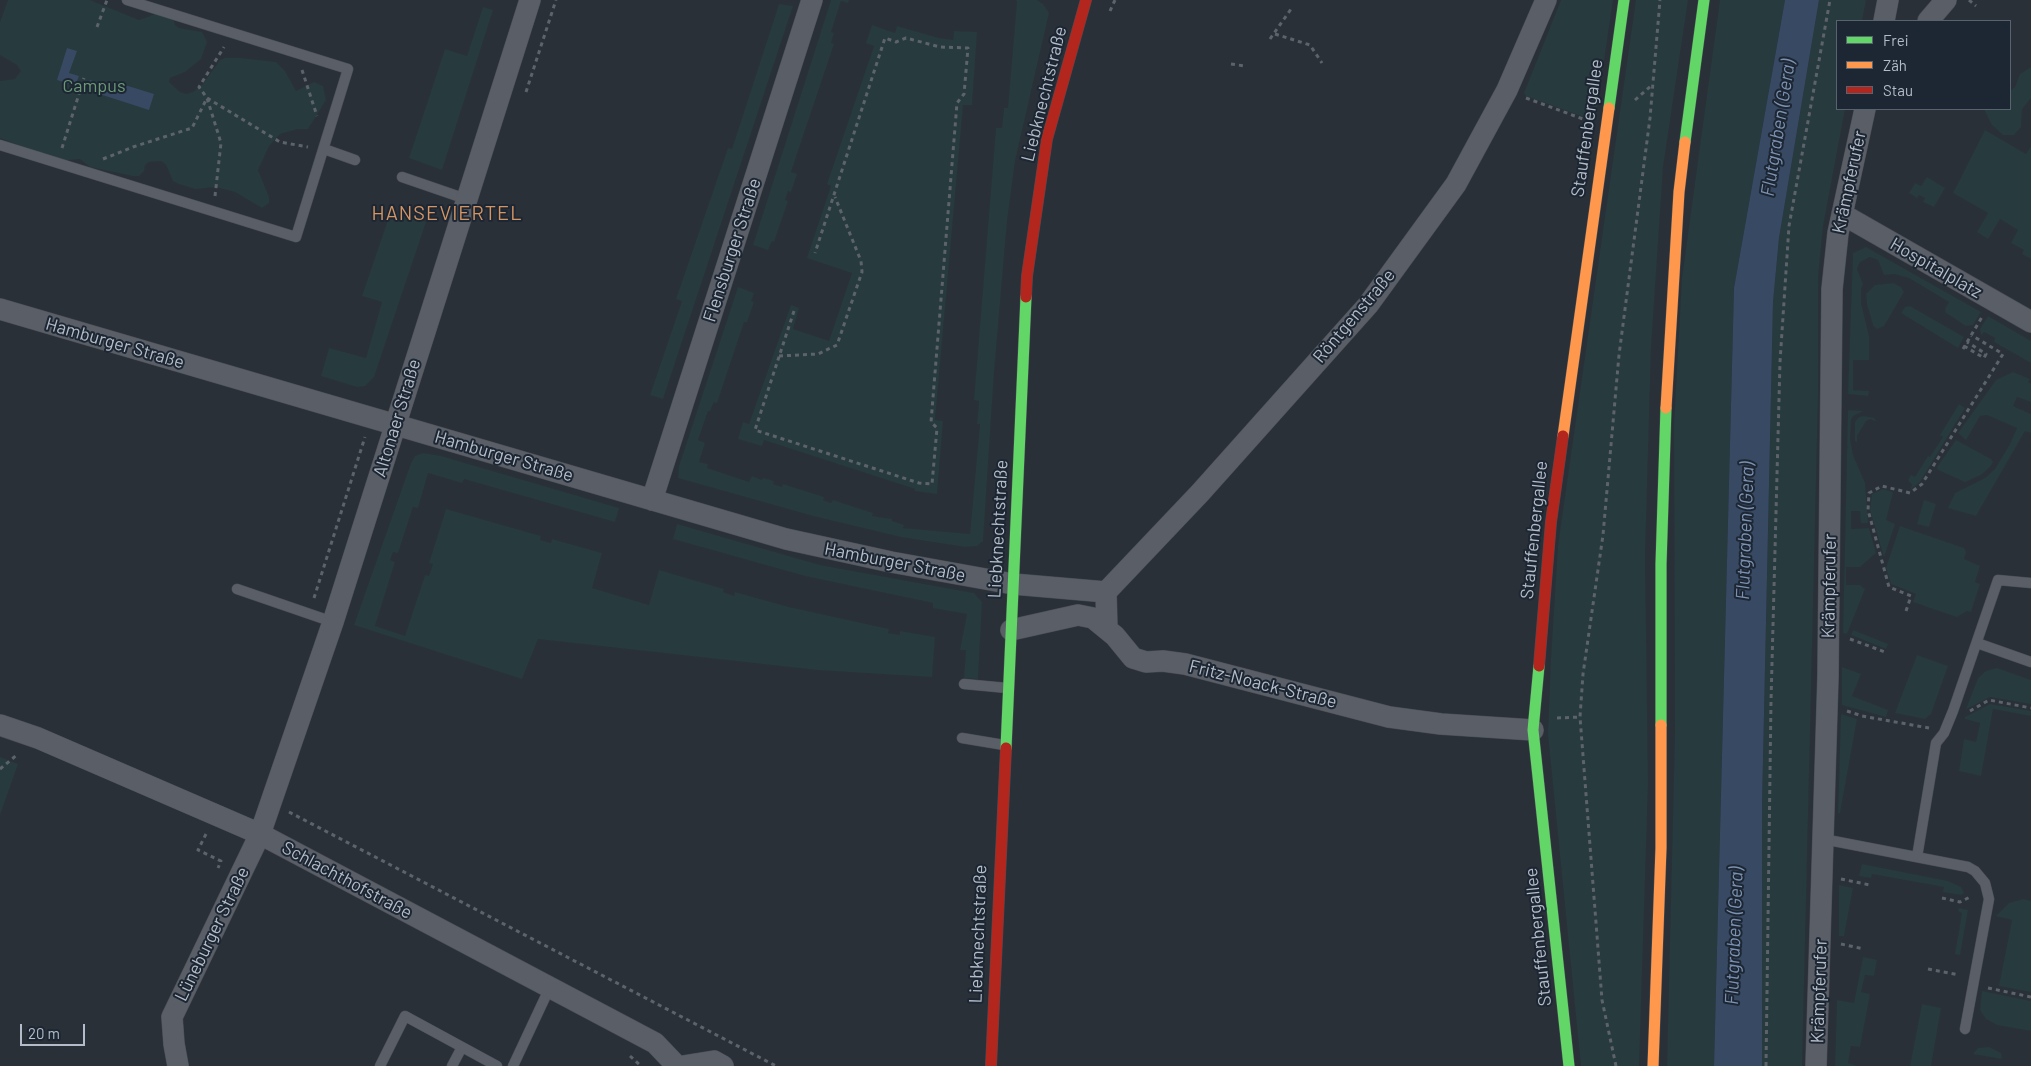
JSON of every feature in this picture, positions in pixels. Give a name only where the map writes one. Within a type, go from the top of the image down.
[{"type":"main road","name":"Liebknechtstraße","points":[[991,1066],[1027,276],[1048,139],[1086,0]]},
{"type":"main road","name":"Stauffenbergallee","points":[[1569,1066],[1533,730],[1551,522],[1605,124],[1624,0]]},
{"type":"main road","points":[[1653,1066],[1661,848],[1661,564],[1667,375],[1679,192],[1704,0]]},
{"type":"street","name":"Altonaer Straße","points":[[260,834],[334,622],[530,0]]},
{"type":"street","name":"Flensburger Straße","points":[[652,500],[812,0]]},
{"type":"street","name":"Röntgenstraße","points":[[1106,592],[1200,493],[1368,305],[1456,184],[1507,90],[1546,0]]},
{"type":"street","points":[[1884,20],[1888,0]]},
{"type":"street","points":[[1929,20],[1946,0]]},
{"type":"street","name":"Krämpferufer","points":[[1816,1066],[1827,705],[1832,307],[1834,270],[1842,214],[1865,110]]},
{"type":"street","name":"Hospitalplatz","points":[[1842,214],[2031,322]]},
{"type":"street","name":"Hamburger Straße","points":[[0,310],[786,539],[890,562],[1013,584]]},
{"type":"street","points":[[1013,584],[1106,592],[1107,629]]},
{"type":"street","name":"Fritz-Noack-Straße","points":[[1012,630],[1078,615],[1093,618],[1107,629],[1133,658],[1146,662],[1163,661],[1185,664],[1389,717],[1441,724],[1533,730]]},
{"type":"street","name":"Schlachthofstraße","points":[[0,725],[38,738],[260,834],[655,1043],[677,1066]]},
{"type":"street","name":"Lüneburger Straße","points":[[178,1066],[172,1017],[260,834]]},
{"type":"street","points":[[683,1066],[714,1061],[723,1066]]},
{"type":"lane","points":[[0,145],[296,237],[348,69],[127,0]]},
{"type":"lane","points":[[324,146],[355,160]]},
{"type":"lane","points":[[402,177],[466,199]]},
{"type":"lane","points":[[1917,857],[1936,743],[1944,734],[1953,711],[1978,643],[1998,580],[2031,583]]},
{"type":"lane","points":[[237,588],[334,622]]},
{"type":"lane","points":[[1978,643],[2031,662]]},
{"type":"lane","points":[[964,684],[1008,688]]},
{"type":"lane","points":[[962,738],[1005,745]]},
{"type":"lane","points":[[1823,838],[1968,867],[1980,876],[1988,888],[1989,899],[1965,1028]]},
{"type":"lane","points":[[513,1066],[550,987]]},
{"type":"lane","points":[[380,1066],[405,1016],[497,1066]]},
{"type":"lane","points":[[452,1066],[462,1047]]},
{"type":"path","points":[[97,27],[107,0]]},
{"type":"path","points":[[525,94],[556,0]]},
{"type":"path","points":[[1109,16],[1115,0]]},
{"type":"path","points":[[1616,1066],[1602,1000],[1580,717],[1583,674],[1603,535],[1619,355],[1650,118],[1660,0]]},
{"type":"path","points":[[1766,1066],[1771,701],[1780,362],[1788,226],[1830,0]]},
{"type":"path","points":[[1969,0],[1976,6]]},
{"type":"path","points":[[1270,39],[1291,9]]},
{"type":"path","points":[[213,212],[221,143],[207,98],[200,87],[232,33]]},
{"type":"path","points":[[1275,34],[1310,45],[1322,63]]},
{"type":"path","points":[[794,311],[755,430],[919,483],[932,484],[937,428],[931,422],[957,103],[964,94],[968,48],[940,47],[906,38],[896,42],[885,38],[815,253]]},
{"type":"path","points":[[207,98],[280,142],[324,146],[296,53]]},
{"type":"path","points":[[1231,64],[1245,66]]},
{"type":"path","points":[[57,163],[84,78]]},
{"type":"path","points":[[1507,90],[1594,123],[1605,124]]},
{"type":"path","points":[[75,168],[192,128],[207,98]]},
{"type":"path","points":[[779,356],[818,354],[837,345],[862,272],[861,261],[834,196]]},
{"type":"path","points":[[1965,346],[1984,314]]},
{"type":"path","points":[[1906,611],[1911,596],[1889,587],[1868,510],[1869,493],[1882,486],[1910,493],[1922,484],[2003,354],[1971,335]]},
{"type":"path","points":[[1965,346],[1986,354],[1984,358],[1965,346]]},
{"type":"path","points":[[309,614],[371,418]]},
{"type":"path","points":[[1828,635],[1840,635],[1885,652]]},
{"type":"path","points":[[1827,705],[1862,716],[1926,728],[1937,724],[1944,709],[1965,714],[1989,700],[2031,708]]},
{"type":"path","points":[[292,803],[289,812],[776,1066]]},
{"type":"path","points":[[1854,882],[1870,885]]},
{"type":"path","points":[[1942,898],[1960,902]]},
{"type":"path","points":[[1928,969],[1944,972]]},
{"type":"path","points":[[1973,985],[2031,997]]},
{"type":"green space","name":"Campus","points":[[8,0],[90,0],[139,20],[161,12],[173,18],[175,25],[179,28],[202,32],[207,42],[201,59],[185,72],[170,78],[169,82],[180,92],[187,94],[193,92],[203,84],[220,60],[225,58],[241,58],[276,62],[285,71],[296,91],[314,82],[323,86],[326,100],[308,129],[298,129],[280,134],[269,146],[258,170],[269,197],[269,203],[262,208],[235,192],[216,187],[195,189],[179,184],[173,181],[166,165],[161,161],[149,162],[145,165],[144,171],[139,176],[133,176],[90,167],[80,159],[59,161],[0,138],[0,81],[15,79],[21,71],[17,65],[0,55],[0,22]]},
{"type":"green space","points":[[831,0],[849,0],[848,3],[841,1],[831,32],[834,33],[831,43],[834,44],[791,172],[797,174],[791,192],[788,191],[785,200],[788,201],[774,242],[772,241],[768,250],[753,245]]},
{"type":"green space","points":[[1015,0],[1037,0],[1043,4],[1049,13],[1015,161],[1007,221],[994,372],[983,541],[977,546],[965,547],[901,537],[813,516],[678,478],[679,466],[738,287],[754,293],[751,301],[754,302],[747,322],[744,322],[717,403],[714,402],[710,411],[708,411],[698,440],[705,443],[699,462],[708,464],[707,468],[749,482],[752,476],[762,480],[763,478],[774,481],[773,484],[782,487],[783,484],[824,497],[823,500],[831,503],[833,500],[873,513],[872,516],[892,519],[892,521],[904,525],[903,528],[970,534],[980,424],[977,424],[979,401],[974,400],[996,128],[1002,128],[1004,108],[1008,108],[1017,1]]},
{"type":"green space","points":[[1561,0],[1613,0],[1595,121],[1526,96],[1524,93]]},
{"type":"green space","points":[[1636,0],[1688,0],[1663,167],[1651,347],[1645,556],[1648,784],[1639,1066],[1581,1066],[1548,734],[1551,658],[1558,546]]},
{"type":"green space","points":[[1720,0],[1785,0],[1734,288],[1714,1066],[1667,1066],[1675,733],[1674,425],[1682,278]]},
{"type":"green space","points":[[1819,0],[1866,0],[1862,20],[1836,20],[1836,110],[1845,110],[1823,226],[1818,278],[1818,396],[1802,1066],[1762,1066],[1762,805],[1773,302],[1779,238]]},
{"type":"green space","points":[[779,4],[793,6],[663,399],[650,395],[682,301],[676,299],[728,148],[732,149]]},
{"type":"green space","points":[[483,7],[493,10],[442,170],[409,158],[445,49],[467,56]]},
{"type":"green space","points":[[872,25],[895,33],[897,26],[953,40],[954,31],[977,32],[972,105],[963,105],[935,420],[943,421],[937,494],[915,491],[915,489],[764,440],[762,446],[738,439],[743,422],[749,424],[791,305],[799,308],[793,329],[829,341],[852,273],[807,258],[831,186],[827,184],[874,46],[866,43]]},
{"type":"green space","points":[[2031,67],[2031,98],[2022,109],[2021,127],[2014,135],[2003,135],[1992,125],[1984,110],[2011,110],[2011,90],[2015,87],[2020,74]]},
{"type":"green space","points":[[1985,130],[2026,154],[2031,146],[2031,259],[2022,254],[2024,250],[2011,243],[2018,230],[2000,219],[1988,239],[1977,232],[1988,213],[1953,193]]},
{"type":"green space","points":[[1927,177],[1945,188],[1934,207],[1923,202],[1925,198],[1919,195],[1917,198],[1909,193],[1915,183],[1921,186]]},
{"type":"green space","points":[[391,211],[426,222],[374,377],[365,386],[357,387],[321,376],[329,348],[366,358],[382,302],[362,296]]},
{"type":"green space","points":[[1866,247],[1981,312],[1973,325],[1966,326],[1946,313],[1945,309],[1949,302],[1909,278],[1894,274],[1884,275],[1878,260],[1870,257],[1860,262],[1857,269],[1863,284],[1861,303],[1869,336],[1869,360],[1853,360],[1853,390],[1869,391],[1868,396],[1848,394],[1853,253]]},
{"type":"green space","points":[[1893,283],[1901,287],[1904,292],[1884,326],[1877,329],[1873,325],[1866,294],[1875,285]]},
{"type":"green space","points":[[1910,306],[1964,337],[1958,348],[1901,313],[1905,307]]},
{"type":"green space","points":[[1988,316],[2031,341],[2031,363],[1994,342],[1995,338],[1984,332],[1981,334],[1980,329]]},
{"type":"green space","points":[[2013,372],[2030,379],[2028,382],[2031,384],[2031,402],[2017,397],[2013,406],[2031,414],[2031,433],[2025,431],[1976,516],[1948,508],[1955,493],[1985,478],[1995,469],[2010,444],[2017,428],[1987,415],[1980,416],[1966,440],[1958,433],[1996,380]]},
{"type":"green space","points":[[1959,404],[1965,408],[1920,482],[1910,490],[1912,485],[1908,480],[1911,475],[1915,477],[1928,456],[1930,457],[1943,437],[1940,435]]},
{"type":"green space","points":[[1848,410],[1863,411],[1853,416],[1851,420],[1850,439],[1853,455],[1865,483],[1868,523],[1861,523],[1860,511],[1851,511],[1851,529],[1869,528],[1876,553],[1860,567],[1846,567],[1846,585],[1860,585],[1865,589],[1847,634],[1843,633]]},
{"type":"green space","points":[[1859,417],[1874,418],[1877,422],[1871,419],[1866,421],[1857,436],[1857,442],[1855,441],[1855,422]]},
{"type":"green space","points":[[1956,440],[1991,459],[1993,462],[1990,467],[1981,475],[1965,482],[1938,470],[1937,467]]},
{"type":"green space","points":[[423,453],[441,456],[619,508],[615,522],[464,479],[462,483],[428,473],[418,508],[413,507],[398,553],[393,552],[390,560],[395,562],[375,626],[405,636],[425,575],[429,576],[433,564],[429,563],[446,509],[541,536],[540,540],[551,543],[552,539],[602,553],[592,588],[649,605],[659,570],[724,589],[723,592],[734,596],[735,592],[789,607],[889,629],[888,633],[900,635],[900,631],[935,637],[932,677],[817,670],[538,639],[522,679],[354,625],[411,463],[415,456]]},
{"type":"green space","points":[[1883,489],[1893,492],[1886,520],[1895,524],[1884,557],[1870,510],[1872,494]]},
{"type":"green space","points":[[1924,500],[1936,504],[1929,527],[1917,524]]},
{"type":"green space","points":[[677,524],[820,565],[974,593],[982,602],[978,679],[964,678],[966,650],[960,650],[967,614],[933,608],[933,603],[805,576],[673,539]]},
{"type":"green space","points":[[1900,526],[1964,548],[1966,552],[1964,559],[1980,566],[1975,582],[1980,584],[1971,612],[1967,611],[1957,617],[1913,602],[1916,594],[1891,584],[1886,568]]},
{"type":"green space","points":[[1853,630],[1888,644],[1886,649],[1851,635]]},
{"type":"green space","points":[[1917,655],[1948,666],[1931,714],[1925,719],[1895,713]]},
{"type":"green space","points":[[1842,667],[1861,674],[1852,696],[1888,710],[1886,717],[1842,705]]},
{"type":"green space","points":[[1997,668],[2031,680],[2031,704],[1990,697],[1966,709],[1978,678],[1986,671]]},
{"type":"green space","points":[[1990,704],[2031,711],[2031,716],[1993,709],[1981,776],[1959,771],[1964,739],[1976,742],[1980,723],[1965,719],[1965,717]]},
{"type":"green space","points":[[1841,714],[1857,719],[1840,813],[1838,813]]},
{"type":"green space","points":[[0,757],[18,764],[0,815]]},
{"type":"green space","points":[[1862,864],[1948,881],[1961,887],[1964,893],[1961,895],[1943,892],[1944,887],[1872,874],[1871,878],[1859,876]]},
{"type":"green space","points":[[1839,885],[1853,888],[1844,936],[1839,936]]},
{"type":"green space","points":[[2023,899],[2031,901],[2031,992],[1999,986],[2012,920],[1996,916],[2009,903]]},
{"type":"green space","points":[[1959,908],[1968,910],[1960,955],[1955,954],[1962,913],[1958,911]]},
{"type":"green space","points":[[1863,957],[1877,960],[1874,976],[1865,975],[1861,992],[1870,994],[1860,1047],[1851,1046],[1848,1063],[1857,1066],[1835,1066],[1837,1000],[1854,1003]]},
{"type":"green space","points":[[1982,991],[2031,1001],[2031,1031],[1997,1025],[1986,1019],[1980,1010]]},
{"type":"green space","points":[[1922,1004],[1941,1008],[1931,1066],[1910,1066]]},
{"type":"green space","points":[[1989,1047],[2001,1053],[2002,1059],[1973,1054],[1978,1048]]},
{"type":"water","name":"Flutgraben (Gera)","points":[[1785,0],[1819,0],[1779,238],[1773,302],[1762,805],[1762,1066],[1714,1066],[1734,288]]},
{"type":"water","points":[[67,48],[77,51],[69,73],[79,76],[75,86],[57,80]]},
{"type":"water","points":[[90,80],[123,91],[125,85],[154,94],[149,110],[87,90]]},
{"type":"traffic: fast","points":[[1609,108],[1624,0]]},
{"type":"traffic: fast","points":[[1685,142],[1704,0]]},
{"type":"traffic: fast","points":[[1006,748],[1026,297]]},
{"type":"traffic: fast","points":[[1661,725],[1661,564],[1666,408]]},
{"type":"traffic: fast","points":[[1539,666],[1533,730],[1569,1066]]},
{"type":"traffic: slow","points":[[1563,436],[1609,108]]},
{"type":"traffic: slow","points":[[1666,408],[1679,192],[1685,142]]},
{"type":"traffic: slow","points":[[1653,1066],[1661,848],[1661,725]]},
{"type":"traffic: jam","points":[[1026,297],[1027,276],[1047,139],[1086,0]]},
{"type":"traffic: jam","points":[[1539,666],[1551,522],[1563,436]]},
{"type":"traffic: jam","points":[[991,1066],[1006,748]]},
{"type":"district","name":"HANSEVIERTEL","points":[[447,213]]}]
